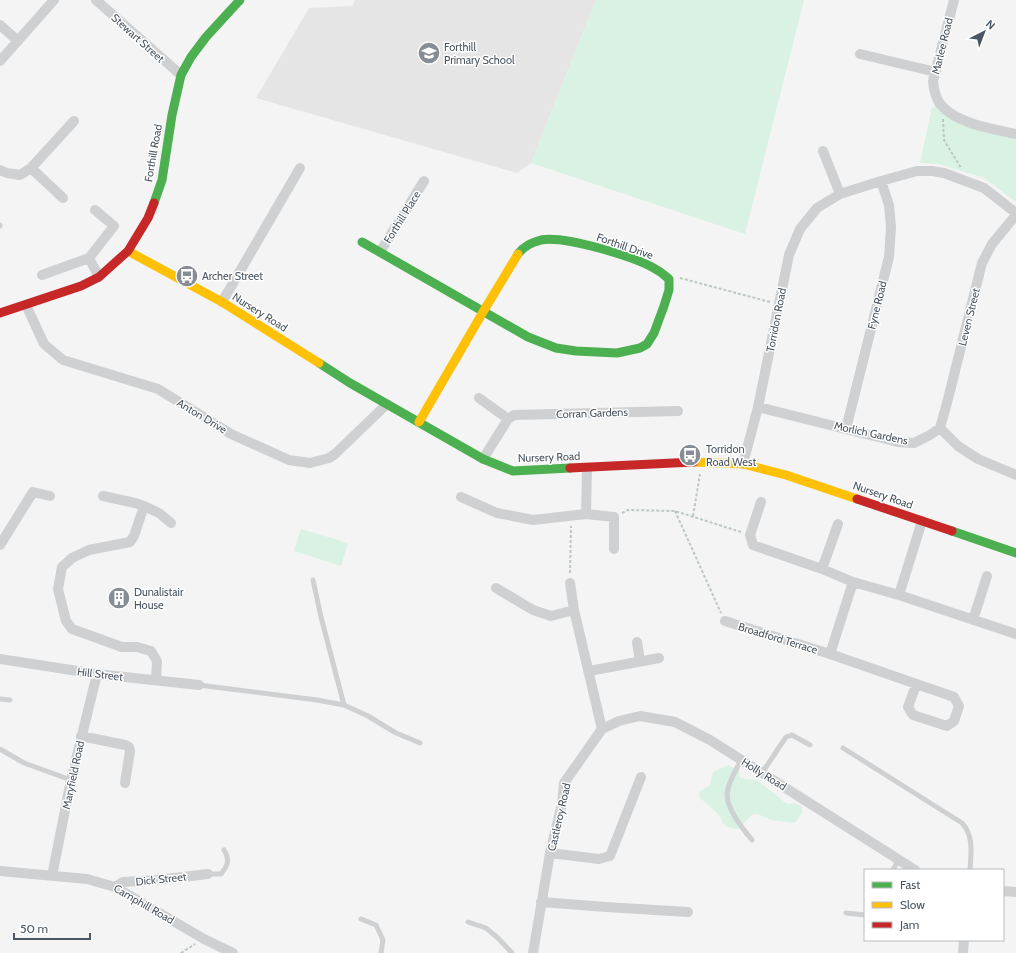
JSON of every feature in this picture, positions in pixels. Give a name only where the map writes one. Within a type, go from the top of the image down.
[{"type":"street","points":[[0,61],[54,0]]},
{"type":"street","name":"Stewart Street","points":[[96,0],[181,75]]},
{"type":"street","name":"Forthill Road","points":[[0,313],[80,286],[99,278],[128,251],[148,218],[162,180],[172,115],[181,75],[191,57],[206,37],[240,0]]},
{"type":"street","name":"Marlee Road","points":[[943,108],[938,102],[933,81],[954,0]]},
{"type":"street","points":[[0,25],[18,41]]},
{"type":"street","points":[[860,54],[936,72]]},
{"type":"street","points":[[943,108],[955,116],[970,122],[1016,134]]},
{"type":"street","points":[[0,170],[7,173],[20,175],[31,168],[74,121]]},
{"type":"street","points":[[823,151],[840,194]]},
{"type":"street","points":[[31,168],[63,198]]},
{"type":"street","points":[[222,302],[300,168]]},
{"type":"street","name":"Torridon Road","points":[[743,464],[758,407],[789,255],[800,229],[817,208],[840,194],[917,171],[932,171],[966,180],[984,188],[1016,214]]},
{"type":"street","name":"Forthill Place","points":[[380,252],[424,181]]},
{"type":"street","name":"Fyne Road","points":[[846,429],[889,257],[891,227],[889,205],[881,181]]},
{"type":"street","points":[[42,275],[89,258],[114,226],[95,210]]},
{"type":"street","name":"Leven Street","points":[[940,428],[982,263],[992,244],[1016,214]]},
{"type":"street","name":"Forthill Drive","points":[[419,422],[523,246],[542,240],[567,241],[614,252],[656,269],[669,279]]},
{"type":"street","points":[[362,242],[522,335],[556,348],[590,353],[620,353],[638,349],[647,344],[655,330],[665,306],[670,289],[669,279]]},
{"type":"street","name":"Nursery Road","points":[[128,251],[222,302],[350,383],[483,460],[514,471],[701,462],[743,464],[786,475],[1016,553]]},
{"type":"street","points":[[89,258],[99,278]]},
{"type":"street","name":"Anton Drive","points":[[26,305],[44,344],[63,360],[158,390],[231,434],[289,460],[310,463],[329,458],[387,404]]},
{"type":"street","points":[[479,398],[508,419],[483,460]]},
{"type":"street","name":"Morlich Gardens","points":[[758,407],[898,442],[914,443],[940,428]]},
{"type":"street","name":"Corran Gardens","points":[[508,419],[514,415],[678,411]]},
{"type":"street","points":[[940,428],[958,446],[978,459],[1016,475]]},
{"type":"street","points":[[586,514],[587,468]]},
{"type":"street","points":[[0,545],[33,492],[50,496]]},
{"type":"street","points":[[103,496],[144,506],[158,513],[170,523]]},
{"type":"street","points":[[461,497],[497,513],[533,520],[586,514],[614,517],[614,549]]},
{"type":"street","points":[[761,502],[750,535],[753,545],[822,569],[852,582],[899,595],[1016,634]]},
{"type":"street","points":[[144,506],[134,536],[130,542],[89,550],[72,558],[62,567],[58,588],[66,622],[72,629],[122,647],[137,647],[151,651],[157,662],[156,680]]},
{"type":"street","points":[[899,595],[922,521]]},
{"type":"street","points":[[822,569],[838,524]]},
{"type":"street","points":[[973,620],[987,576]]},
{"type":"street","name":"Broadford Terrace","points":[[830,654],[852,582]]},
{"type":"street","points":[[570,583],[574,610],[602,729]]},
{"type":"street","points":[[496,588],[533,610],[551,616],[574,610]]},
{"type":"street","name":"Broadford Terrace","points":[[725,621],[830,654],[954,697],[959,706],[954,721],[947,726],[913,716],[908,707],[916,685]]},
{"type":"street","points":[[637,642],[640,661]]},
{"type":"street","points":[[589,671],[659,658]]},
{"type":"street","name":"Hill Street","points":[[0,659],[97,674],[200,685]]},
{"type":"street","name":"Maryfield Road","points":[[52,876],[71,780],[97,674]]},
{"type":"street","name":"Holly Road","points":[[602,729],[619,721],[640,716],[675,722],[710,740],[913,869]]},
{"type":"street","name":"Castleroy Road","points":[[533,953],[550,853],[562,804],[564,783],[602,729]]},
{"type":"street","points":[[81,736],[129,747],[130,751],[125,783]]},
{"type":"street","points":[[550,853],[599,859],[610,856],[641,777]]},
{"type":"street","name":"Camphill Road","points":[[0,872],[87,879],[116,887],[204,939],[233,953]]},
{"type":"street","name":"Dick Street","points":[[116,887],[123,882],[208,874]]},
{"type":"street","points":[[1004,890],[1016,892]]},
{"type":"street","points":[[541,902],[688,912]]},
{"type":"street","points":[[963,953],[964,941]]},
{"type":"lane","points":[[313,580],[344,705]]},
{"type":"lane","points":[[200,685],[317,700],[344,705],[368,716],[396,733],[420,743]]},
{"type":"lane","points":[[0,698],[10,700]]},
{"type":"lane","points":[[762,773],[786,737],[792,735],[810,745]]},
{"type":"lane","points":[[842,748],[962,823],[969,832],[971,839],[970,869]]},
{"type":"lane","points":[[0,749],[24,763],[71,780]]},
{"type":"lane","points":[[741,760],[730,783],[727,795],[738,824],[752,840]]},
{"type":"lane","points":[[208,874],[221,874],[228,866],[228,856],[224,850]]},
{"type":"lane","points":[[894,869],[898,860]]},
{"type":"lane","points":[[846,913],[864,915]]},
{"type":"lane","points":[[361,919],[376,925],[383,940],[381,953]]},
{"type":"lane","points":[[468,922],[486,928],[512,953]]},
{"type":"path","points":[[943,108],[944,140],[959,164],[966,180]]},
{"type":"path","points":[[669,279],[683,278],[779,304]]},
{"type":"path","points":[[693,516],[701,462]]},
{"type":"path","points":[[614,517],[628,510],[675,511],[750,535]]},
{"type":"path","points":[[675,511],[725,621]]},
{"type":"path","points":[[570,516],[570,583]]},
{"type":"path","points":[[181,953],[204,939]]},
{"type":"shaded area","name":"Forthill Primary School","points":[[355,0],[596,0],[531,163],[517,173],[256,98],[309,8],[352,6]]},
{"type":"green space","points":[[596,0],[804,0],[745,234],[531,163]]},
{"type":"green space","points":[[939,103],[953,114],[1016,134],[1016,202],[984,178],[939,164],[920,163],[932,108]]},
{"type":"green space","points":[[301,529],[348,543],[341,566],[294,551]]},
{"type":"green space","points":[[728,765],[739,771],[740,778],[757,780],[787,804],[794,803],[802,807],[802,813],[795,823],[771,820],[758,814],[752,815],[738,829],[727,827],[723,824],[720,816],[700,798],[699,792],[710,785],[713,772]]},
{"type":"traffic: fast","points":[[154,203],[162,180],[172,115],[181,75],[191,57],[206,37],[240,0]]},
{"type":"traffic: fast","points":[[362,242],[528,337],[556,348],[576,351],[617,353],[640,348],[647,344],[654,333],[669,290],[669,279],[660,272],[634,259],[617,253],[582,244],[551,239],[534,242],[518,254]]},
{"type":"traffic: fast","points":[[319,363],[350,383],[483,459],[513,471],[570,468]]},
{"type":"traffic: fast","points":[[952,531],[1016,553]]},
{"type":"traffic: slow","points":[[128,251],[222,302],[319,363]]},
{"type":"traffic: slow","points":[[419,422],[518,254]]},
{"type":"traffic: slow","points":[[694,462],[743,464],[786,475],[857,499]]},
{"type":"traffic: jam","points":[[0,313],[81,286],[99,277],[128,251],[148,218],[154,203]]},
{"type":"traffic: jam","points":[[570,468],[694,462]]},
{"type":"traffic: jam","points":[[857,499],[952,531]]},
{"type":"place","name":"Forthill Primary School","points":[[429,53]]},
{"type":"place","name":"Archer Street","points":[[187,276]]},
{"type":"place","name":"Torridon Road West","points":[[690,455]]},
{"type":"place","name":"Dunalistair House","points":[[119,598]]}]
